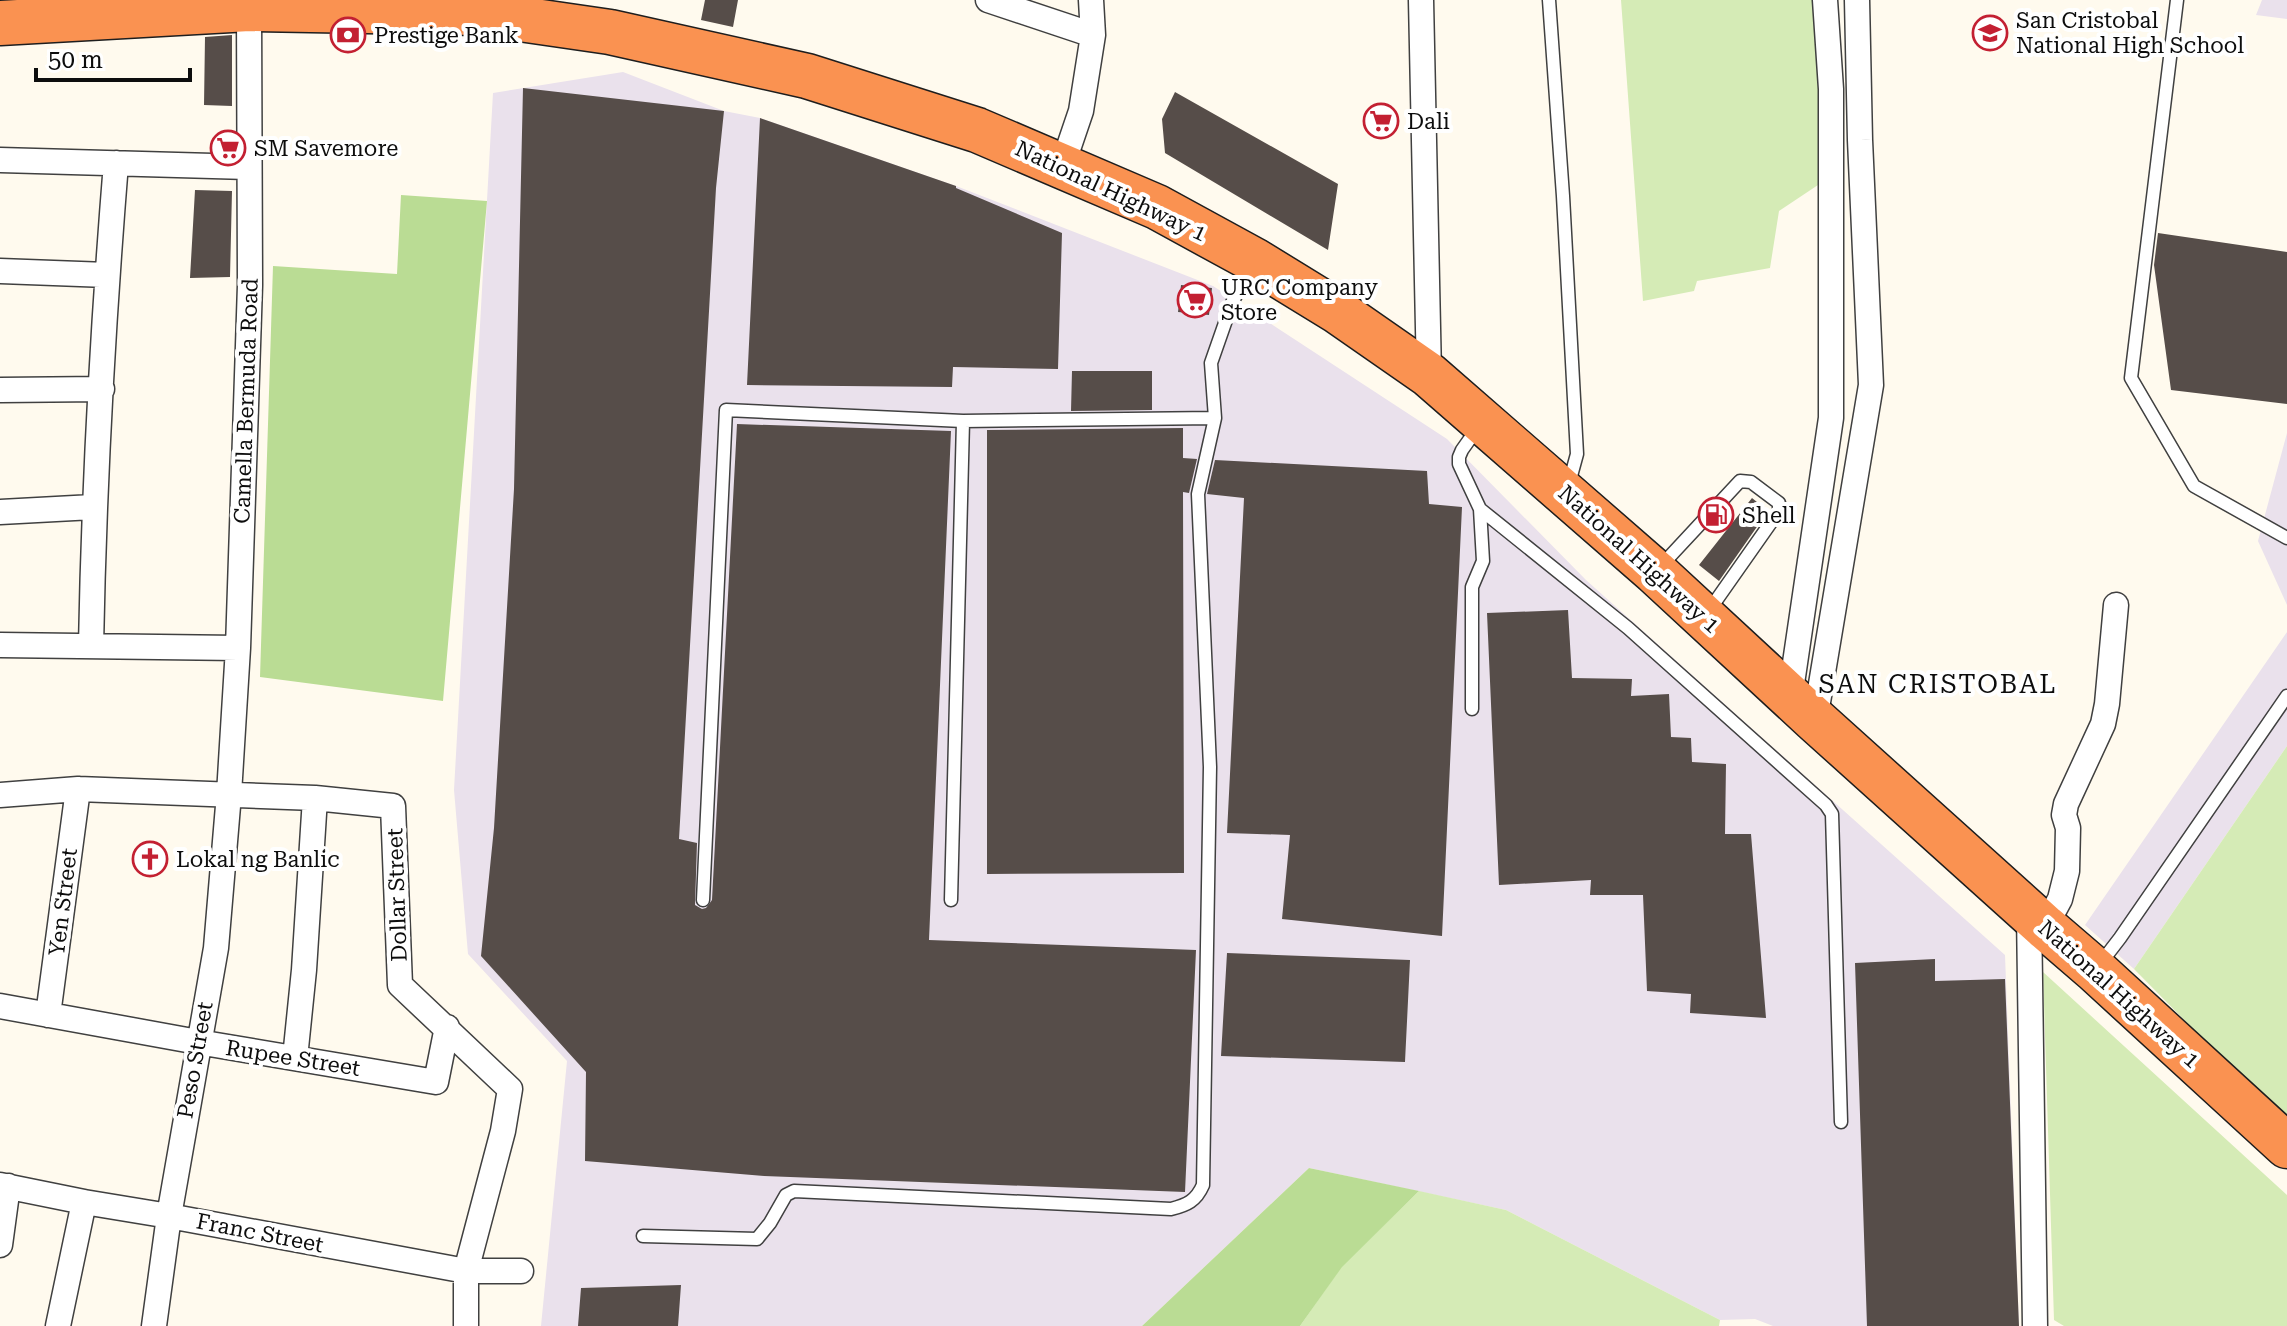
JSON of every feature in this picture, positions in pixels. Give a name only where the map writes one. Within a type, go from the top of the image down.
[{"type":"highway","name":"National Highway 1","points":[[0,23],[249,9],[450,6],[610,32],[807,76],[977,130],[1157,207],[1254,260],[1337,311],[1429,375],[1655,572],[2287,1146]]},
{"type":"street","points":[[988,0],[1093,35]]},
{"type":"street","points":[[1062,167],[1081,111],[1093,35],[1091,0]]},
{"type":"street","points":[[1421,0],[1429,375]]},
{"type":"street","points":[[1802,708],[1831,418],[1831,89],[1825,0]]},
{"type":"street","points":[[1802,708],[1871,385],[1857,0]]},
{"type":"street","name":"Camella Bermuda Road","points":[[229,794],[238,648],[250,285],[249,9]]},
{"type":"street","points":[[0,160],[248,167]]},
{"type":"street","points":[[91,646],[93,507],[116,163]]},
{"type":"street","points":[[0,271],[107,275]]},
{"type":"street","points":[[0,390],[102,389]]},
{"type":"street","points":[[0,512],[93,507]]},
{"type":"street","points":[[2035,1326],[2037,920],[2060,899],[2067,871],[2066,804],[2103,724],[2116,605]]},
{"type":"street","points":[[0,645],[238,648]]},
{"type":"street","name":"Dollar Street","points":[[0,795],[78,789],[315,798],[393,806],[400,985],[510,1089],[503,1131],[466,1271],[466,1326]]},
{"type":"street","name":"Yen Street","points":[[48,1015],[78,789]]},
{"type":"street","name":"Peso Street","points":[[154,1326],[169,1216],[216,948],[229,794]]},
{"type":"street","points":[[295,1058],[315,798]]},
{"type":"street","name":"Rupee Street","points":[[0,1006],[436,1082],[447,1027]]},
{"type":"street","points":[[0,1245],[4,1185]]},
{"type":"street","name":"Franc Street","points":[[4,1185],[466,1271],[521,1271]]},
{"type":"street","points":[[58,1326],[84,1202]]},
{"type":"lane","points":[[1549,0],[1577,454],[1566,493]]},
{"type":"lane","points":[[2177,0],[2131,378],[2194,486],[2287,538]]},
{"type":"lane","points":[[643,1236],[757,1239],[786,1195],[794,1191],[1171,1209],[1187,1205],[1198,1196],[1203,1185],[1210,767],[1198,494],[1215,418],[1211,363],[1232,303],[1254,260]]},
{"type":"lane","points":[[703,900],[726,410],[963,421],[1215,418]]},
{"type":"lane","points":[[1472,709],[1472,587],[1483,561],[1480,509],[1459,464],[1459,457],[1483,420]]},
{"type":"lane","points":[[951,900],[963,421]]},
{"type":"lane","points":[[1655,572],[1740,481],[1751,482],[1779,503],[1779,511],[1704,618]]},
{"type":"lane","points":[[1480,509],[1628,628],[1826,805],[1832,814],[1841,1122]]},
{"type":"lane","points":[[2095,970],[2287,696]]},
{"type":"shaded area","points":[[2262,0],[2287,0],[2287,19],[2256,15]]},
{"type":"shaded area","points":[[623,72],[724,111],[760,118],[956,186],[1213,286],[1447,439],[1586,580],[2005,955],[2019,1326],[1773,1326],[1755,1319],[1720,1320],[1506,1210],[1309,1168],[1142,1326],[541,1326],[567,1061],[468,954],[454,790],[493,93]]},
{"type":"shaded area","points":[[2287,433],[2287,605],[2258,541]]},
{"type":"shaded area","points":[[2287,632],[2287,746],[2134,969],[2085,925]]},
{"type":"green space","points":[[1621,0],[1822,0],[1827,179],[1779,211],[1770,268],[1697,281],[1694,291],[1643,301]]},
{"type":"green space","points":[[401,195],[487,201],[443,701],[260,677],[273,266],[397,274]]},
{"type":"green space","points":[[2287,746],[2287,1124],[2134,969]]},
{"type":"green space","points":[[2043,972],[2287,1195],[2287,1326],[2064,1326],[2054,1320]]},
{"type":"green space","points":[[1309,1168],[1419,1191],[1342,1267],[1300,1326],[1142,1326]]},
{"type":"green space","points":[[1419,1191],[1506,1210],[1720,1320],[1719,1326],[1300,1326],[1342,1266]]},
{"type":"building","points":[[705,0],[738,0],[733,27],[701,20]]},
{"type":"building","points":[[232,35],[232,106],[204,105],[205,37]]},
{"type":"building","points":[[523,88],[724,111],[716,188],[679,839],[697,843],[695,905],[706,908],[712,900],[737,424],[951,431],[929,940],[1196,950],[1185,1192],[764,1176],[585,1161],[586,1072],[481,956],[494,828],[514,489]]},
{"type":"building","points":[[1175,92],[1338,184],[1328,250],[1165,153],[1162,119]]},
{"type":"building","points":[[760,118],[956,186],[1062,233],[1058,369],[953,367],[952,387],[747,385]]},
{"type":"building","points":[[195,190],[232,191],[230,277],[190,278]]},
{"type":"building","points":[[2158,233],[2287,252],[2287,404],[2171,390],[2154,265]]},
{"type":"building","name":"URC Company Store","points":[[1181,285],[1212,288],[1209,315],[1178,312]]},
{"type":"building","points":[[1072,371],[1152,371],[1152,410],[1071,411]]},
{"type":"building","points":[[1183,428],[1183,458],[1197,459],[1189,493],[1183,492],[1184,873],[987,874],[987,430]]},
{"type":"building","points":[[1215,460],[1427,471],[1429,504],[1462,507],[1442,936],[1282,919],[1290,835],[1227,833],[1244,498],[1207,494]]},
{"type":"building","points":[[1752,498],[1768,511],[1719,581],[1699,565]]},
{"type":"building","points":[[1568,610],[1572,678],[1632,679],[1631,696],[1669,694],[1671,737],[1691,738],[1692,762],[1726,764],[1725,834],[1751,834],[1766,1018],[1690,1013],[1691,994],[1647,991],[1643,895],[1590,895],[1591,880],[1499,885],[1487,613]]},
{"type":"building","points":[[1227,953],[1410,960],[1405,1062],[1221,1056]]},
{"type":"building","points":[[1935,959],[1935,981],[2005,979],[2019,1326],[1867,1326],[1855,963]]},
{"type":"building","points":[[681,1285],[678,1326],[578,1326],[581,1288]]},
{"type":"place","name":"San Cristobal National High School","points":[[1990,33]]},
{"type":"place","name":"Prestige Bank","points":[[348,35]]},
{"type":"place","name":"Dali","points":[[1381,121]]},
{"type":"place","name":"SM Savemore","points":[[228,148]]},
{"type":"place","name":"URC Company Store","points":[[1195,300]]},
{"type":"place","name":"Shell","points":[[1716,515]]},
{"type":"place","name":"Lokal ng Banlic","points":[[150,859]]},
{"type":"district","name":"SAN CRISTOBAL","points":[[1938,684]]}]
